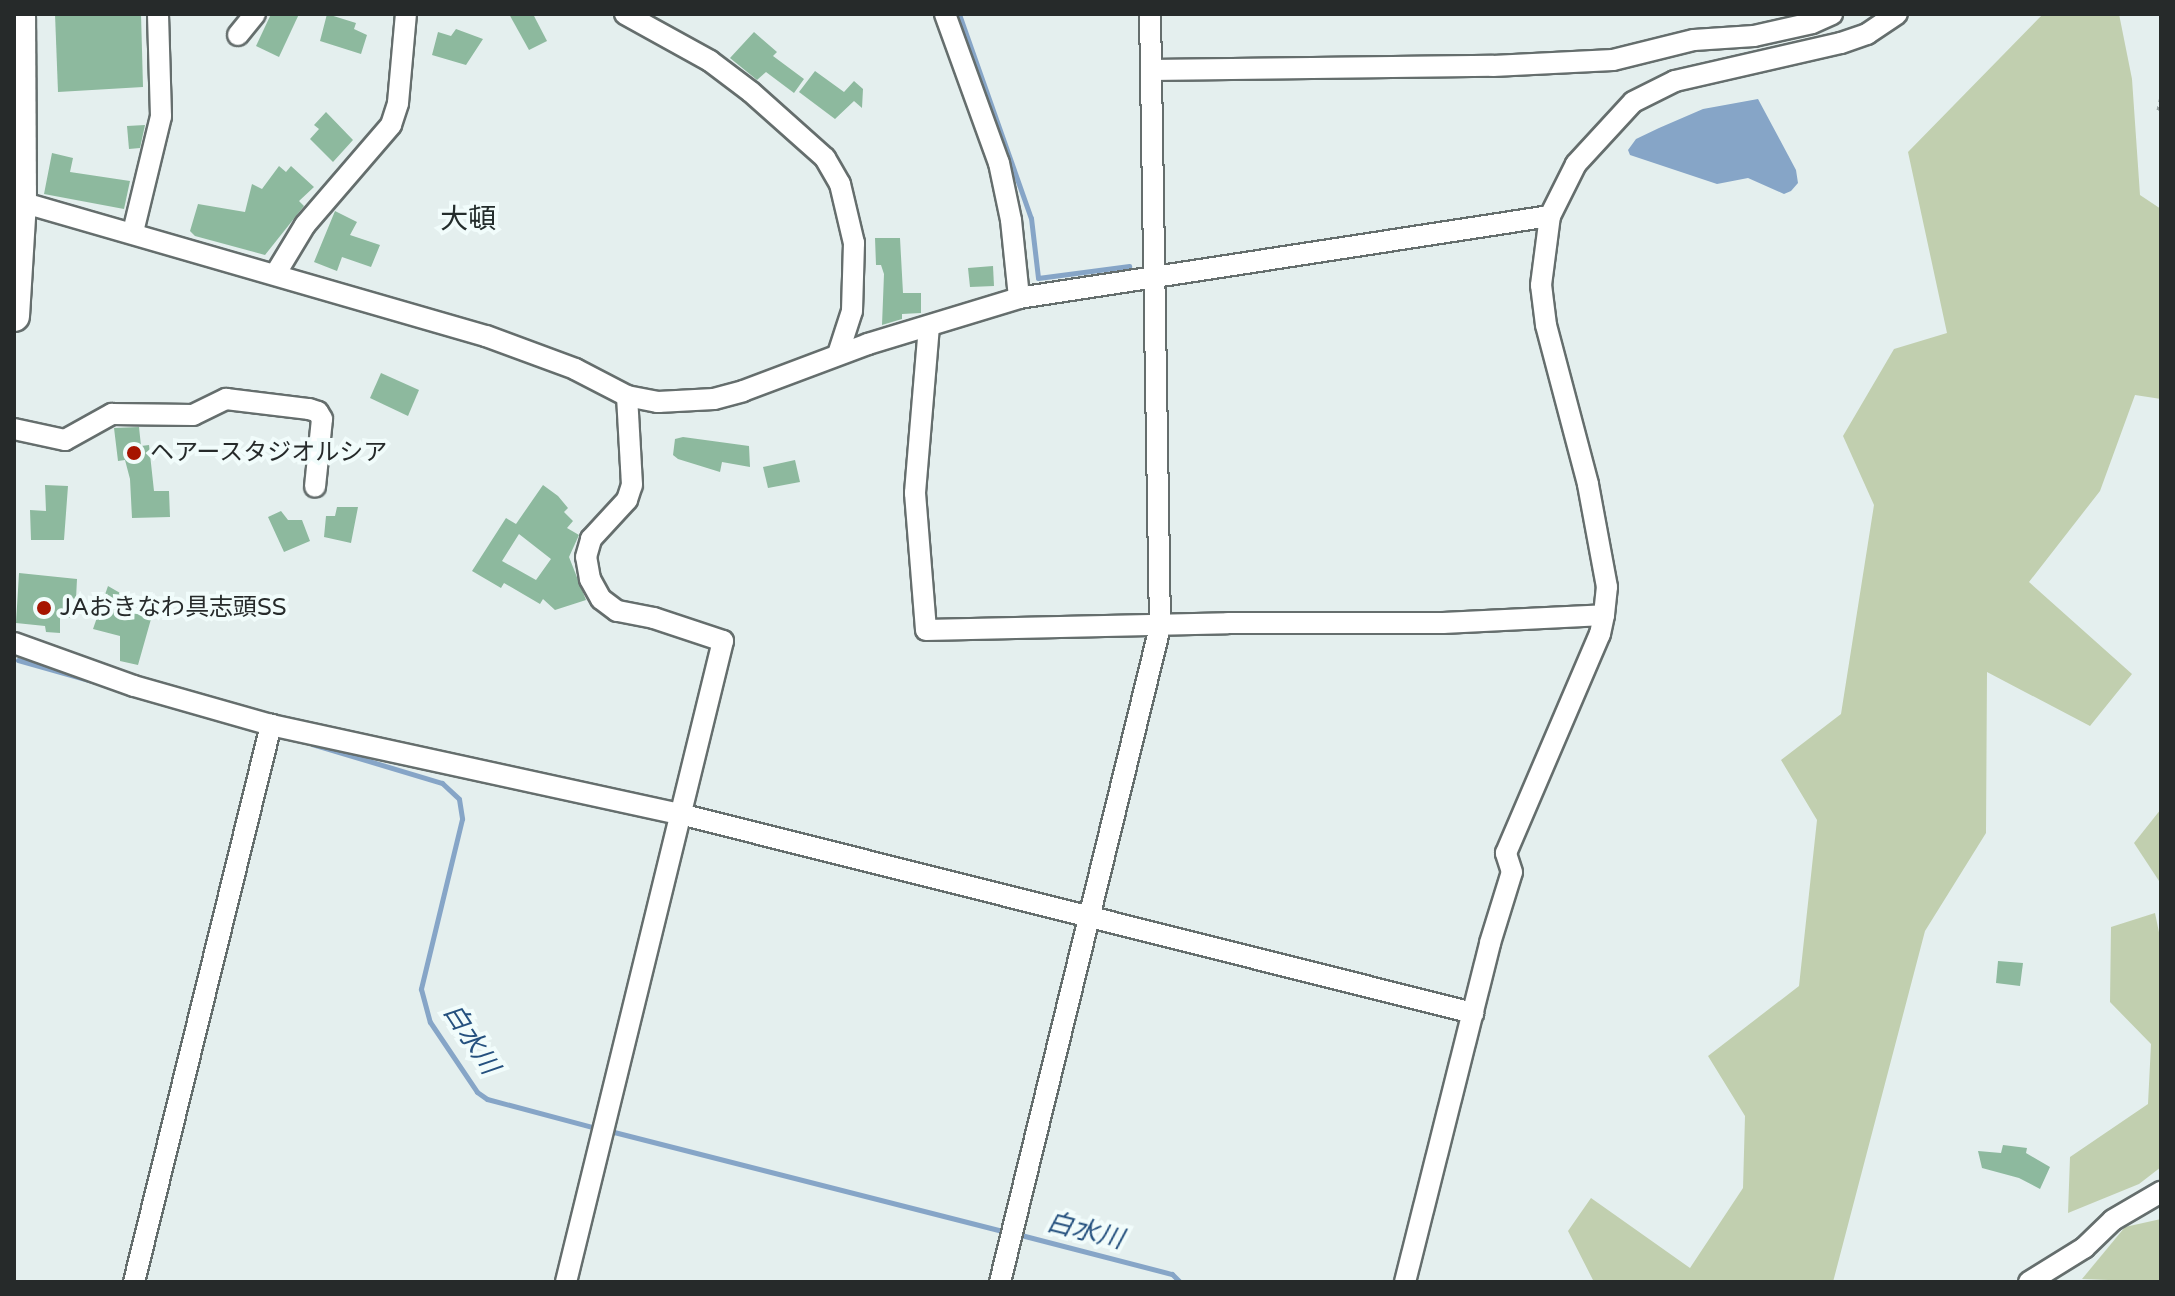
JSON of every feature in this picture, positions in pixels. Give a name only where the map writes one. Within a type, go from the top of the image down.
[{"type":"highway","points":[[14,316],[21,202],[20,14]]},
{"type":"street","points":[[133,232],[161,116],[158,14]]},
{"type":"street","points":[[238,35],[255,14]]},
{"type":"street","points":[[276,273],[305,225],[391,125],[398,103],[406,14]]},
{"type":"street","points":[[625,14],[710,61],[751,92],[825,158],[840,184],[854,243],[852,311],[838,354]]},
{"type":"street","points":[[945,14],[999,163],[1011,220],[1019,298]]},
{"type":"street","points":[[1000,1282],[1160,627],[1150,14]]},
{"type":"street","points":[[1151,70],[1493,66],[1613,60],[1694,40],[1754,36],[1812,23],[1832,14]]},
{"type":"street","points":[[1405,1282],[1512,872],[1506,853],[1565,720],[1600,634],[1604,615],[1607,587],[1588,484],[1546,325],[1541,285],[1550,216],[1576,164],[1633,102],[1675,81],[1841,43],[1867,34],[1897,14]]},
{"type":"street","points":[[21,202],[276,273],[535,352],[627,396],[658,402],[714,399],[774,381],[838,354],[1019,298],[1550,216]]},
{"type":"street","points":[[929,326],[915,493],[926,630],[1443,623],[1604,615]]},
{"type":"street","points":[[566,1282],[723,641],[654,618],[617,611],[601,599],[590,579],[586,557],[591,539],[627,500],[632,485],[627,396]]},
{"type":"street","points":[[14,429],[65,440],[112,414],[193,415],[226,399],[309,409],[318,412],[322,419],[315,487]]},
{"type":"street","points":[[14,643],[134,686],[271,725],[680,814],[1473,1013]]},
{"type":"street","points":[[134,1282],[271,725]]},
{"type":"street","points":[[2029,1282],[2084,1248],[2113,1220],[2161,1192]]},
{"type":"path","points":[[2158,110],[2161,96]]},
{"type":"green space","points":[[2043,14],[2119,14],[2132,79],[2140,195],[2161,209],[2161,399],[2135,395],[2100,491],[2029,582],[2132,674],[2090,726],[1987,672],[1986,833],[1925,931],[1833,1282],[1594,1282],[1568,1231],[1591,1198],[1690,1268],[1743,1188],[1745,1116],[1708,1056],[1799,986],[1817,820],[1781,760],[1841,714],[1874,505],[1843,436],[1894,349],[1947,333],[1908,152]]},
{"type":"green space","points":[[2161,809],[2161,884],[2134,843]]},
{"type":"green space","points":[[2155,913],[2161,942],[2161,1167],[2139,1184],[2068,1213],[2070,1157],[2148,1104],[2151,1044],[2110,1002],[2111,927]]},
{"type":"green space","points":[[2161,1219],[2161,1282],[2082,1279],[2125,1227]]},
{"type":"water","points":[[1758,99],[1796,170],[1798,183],[1791,191],[1784,194],[1748,178],[1717,184],[1630,155],[1628,150],[1636,139],[1659,128],[1703,109]]},
{"type":"building","points":[[55,14],[141,14],[143,87],[58,92]]},
{"type":"building","points":[[271,14],[299,14],[279,57],[256,46]]},
{"type":"building","points":[[327,14],[356,23],[354,29],[367,35],[361,54],[320,41]]},
{"type":"building","points":[[509,14],[533,14],[547,41],[529,50]]},
{"type":"building","points":[[456,29],[483,39],[466,65],[432,55],[438,32],[451,36]]},
{"type":"building","points":[[754,32],[777,52],[773,56],[804,79],[794,93],[766,72],[757,80],[730,58]]},
{"type":"building","points":[[815,71],[844,92],[854,81],[863,89],[862,108],[854,101],[835,119],[799,92]]},
{"type":"building","points":[[326,112],[353,140],[333,162],[310,139],[319,129],[314,125]]},
{"type":"building","points":[[145,125],[140,148],[129,149],[127,126]]},
{"type":"building","points":[[52,153],[73,158],[70,172],[130,181],[124,209],[44,194]]},
{"type":"building","points":[[279,166],[286,172],[291,166],[314,187],[299,201],[304,206],[265,255],[195,236],[190,231],[198,204],[245,212],[252,184],[262,189]]},
{"type":"building","points":[[335,211],[357,222],[350,235],[380,245],[371,267],[342,257],[337,271],[314,262]]},
{"type":"building","points":[[875,238],[900,238],[903,293],[921,293],[921,313],[902,314],[902,319],[882,325],[884,274],[881,265],[876,265]]},
{"type":"building","points":[[993,266],[994,286],[970,287],[968,268]]},
{"type":"building","points":[[381,373],[419,390],[408,416],[370,398]]},
{"type":"building","points":[[139,427],[141,446],[149,445],[154,491],[169,491],[170,517],[132,518],[130,479],[125,460],[118,461],[114,428]]},
{"type":"building","points":[[683,437],[749,446],[750,467],[722,462],[720,472],[678,459],[673,455],[675,439]]},
{"type":"building","points":[[795,460],[800,482],[768,488],[763,467]]},
{"type":"building","points":[[45,485],[68,486],[64,540],[31,540],[30,510],[46,511]]},
{"type":"building","points":[[543,485],[558,496],[568,508],[564,512],[573,521],[567,528],[579,535],[569,557],[586,600],[555,610],[543,599],[540,604],[504,583],[501,588],[472,571],[506,518],[516,524]],"holes":[[[519,534],[551,559],[536,580],[502,561]]]},
{"type":"building","points":[[337,507],[358,507],[351,543],[324,537],[326,516],[335,516]]},
{"type":"building","points":[[281,511],[288,520],[302,520],[310,541],[284,552],[268,517]]},
{"type":"building","name":"JAおきなわ具志頭SS","points":[[19,573],[77,579],[76,599],[71,598],[70,618],[60,617],[60,633],[46,632],[45,626],[16,623]]},
{"type":"building","points":[[108,586],[153,612],[138,665],[120,661],[120,636],[93,629]]},
{"type":"building","points":[[1998,961],[2023,963],[2020,986],[1996,983]]},
{"type":"building","points":[[2003,1145],[2027,1148],[2026,1153],[2050,1167],[2040,1189],[2019,1178],[1982,1168],[1978,1151],[2001,1153]]},
{"type":"waterway","points":[[959,14],[1031,218],[1038,278],[1129,266]]},
{"type":"waterway","name":"白水川","points":[[18,660],[95,682]]},
{"type":"waterway","name":"白水川","points":[[312,744],[442,783],[459,799],[462,819],[421,989],[430,1022],[477,1092],[487,1099],[600,1129]]},
{"type":"waterway","name":"白水川","points":[[610,1131],[1007,1232]]},
{"type":"waterway","name":"白水川","points":[[1017,1234],[1172,1274],[1180,1282]]},
{"type":"place","name":"ヘアースタジオルシア","points":[[134,453]]},
{"type":"place","name":"JAおきなわ具志頭SS","points":[[44,608]]},
{"type":"district","name":"大頓","points":[[468,219]]}]
